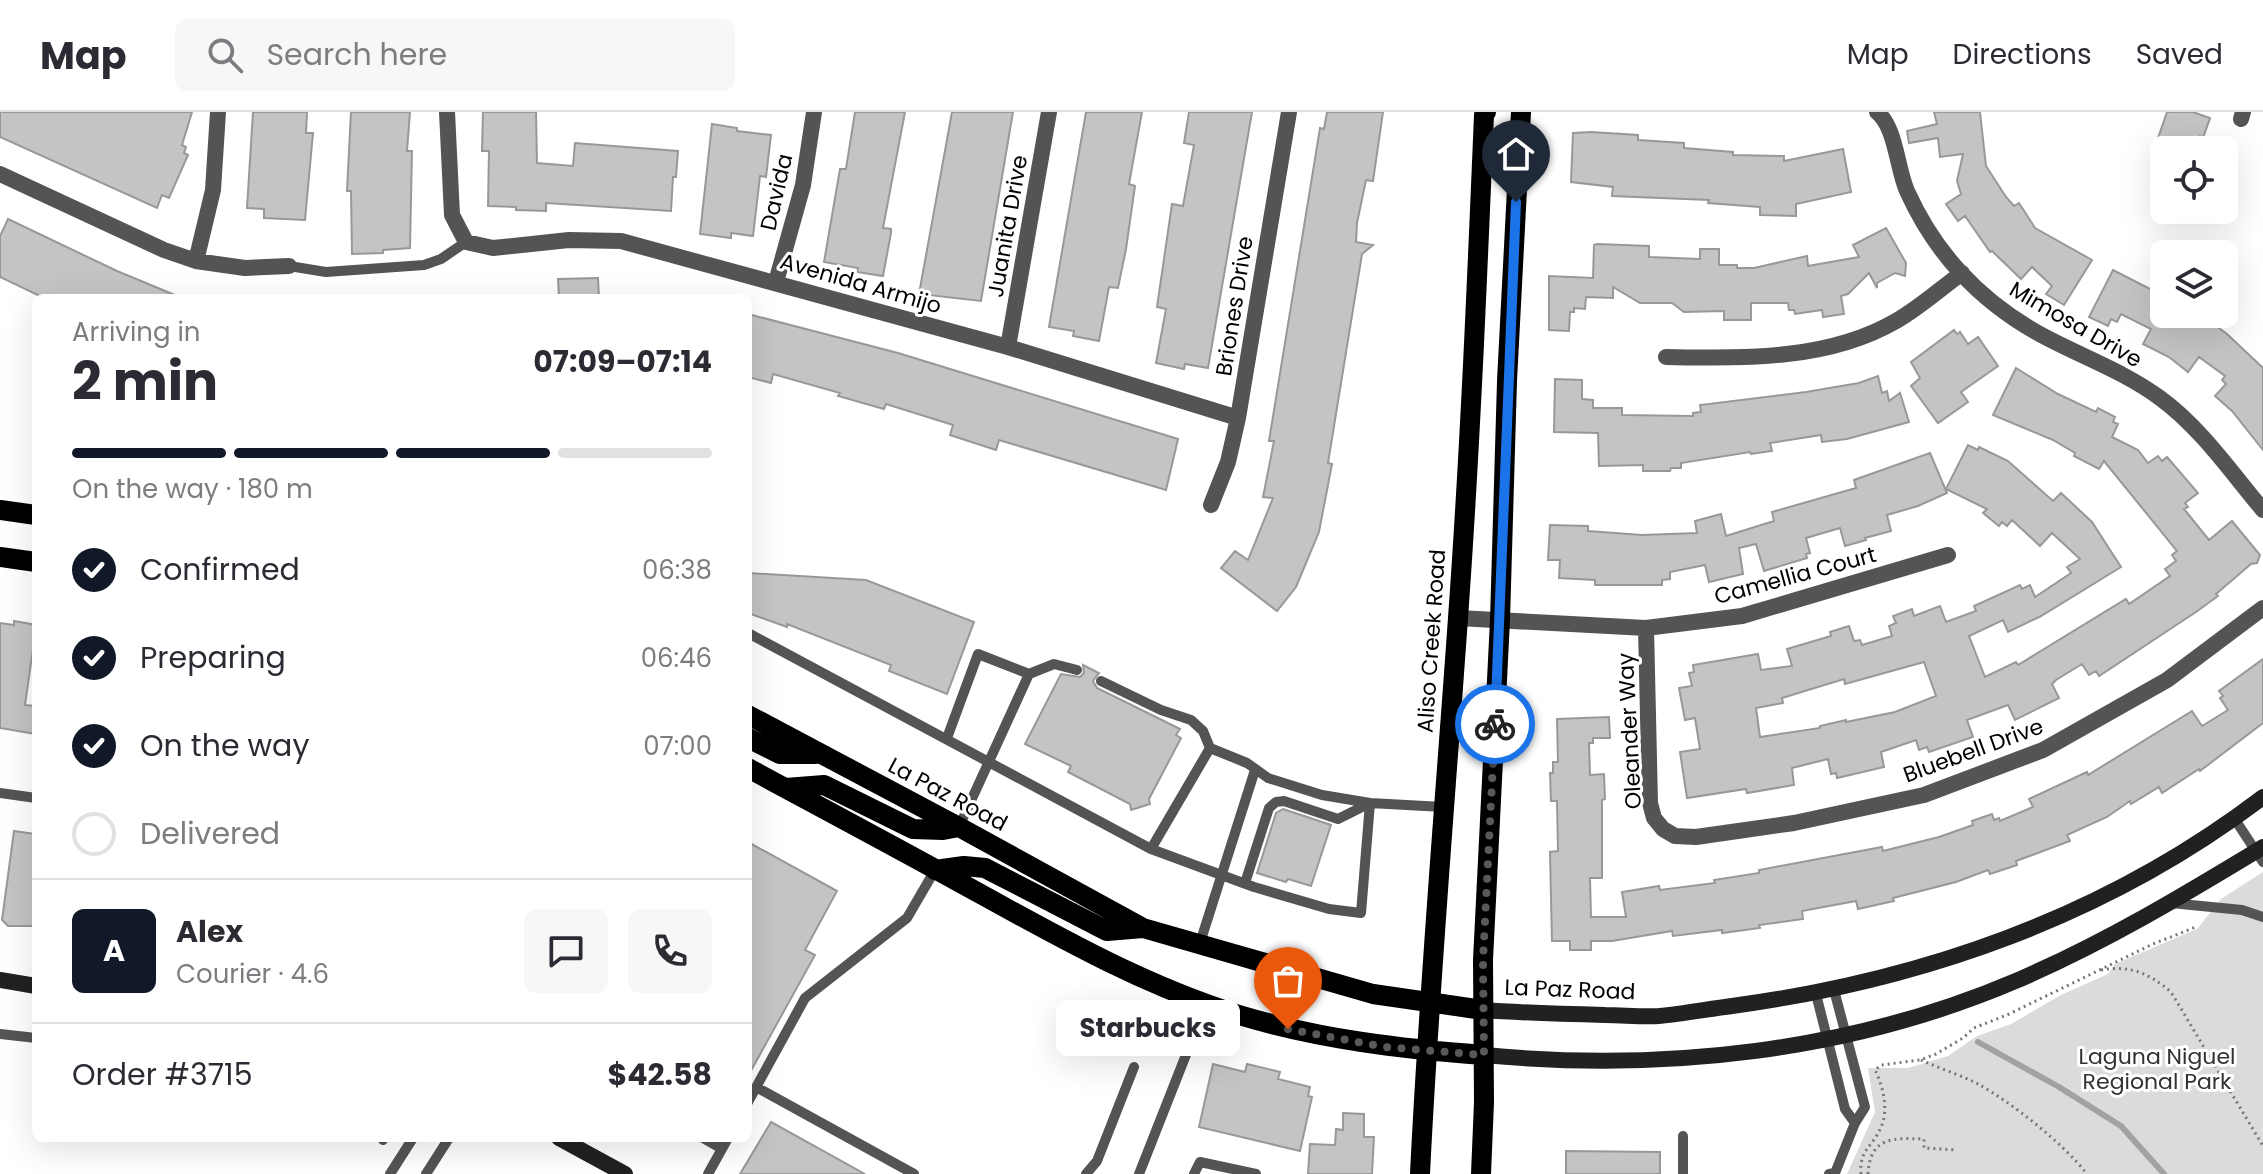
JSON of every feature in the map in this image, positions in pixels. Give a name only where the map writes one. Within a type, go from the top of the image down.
[{"type":"main road","name":"Aliso Creek Road","points":[[1420,1174],[1429,1004],[1458,618],[1486,112]]},
{"type":"main road","points":[[1481,1174],[1483,960],[1521,112]]},
{"type":"main road","points":[[0,510],[32,514]]},
{"type":"main road","points":[[0,557],[32,561]]},
{"type":"main road","name":"La Paz Road","points":[[752,717],[1143,928],[1373,994],[1429,1004],[1525,1013],[1658,1016],[1816,994],[1926,966],[2039,926],[2093,902],[2168,862],[2234,818],[2260,805]]},
{"type":"main road","points":[[752,740],[780,754],[820,754]]},
{"type":"main road","points":[[752,770],[1077,948],[1155,985],[1206,1004],[1288,1029],[1385,1047],[1537,1060],[1679,1060],[1846,1035],[1946,1006],[2018,980],[2171,903],[2261,853]]},
{"type":"main road","points":[[786,788],[824,785],[913,829],[959,827]]},
{"type":"main road","points":[[935,870],[964,866],[985,868],[1107,931],[1143,928]]},
{"type":"main road","points":[[0,980],[32,985]]},
{"type":"main road","points":[[566,1142],[625,1174]]},
{"type":"street","points":[[196,261],[213,190],[218,112]]},
{"type":"street","points":[[447,112],[452,215],[466,242]]},
{"type":"street","name":"Davida","points":[[776,282],[803,185],[814,112]]},
{"type":"street","name":"Juanita Drive","points":[[1008,347],[1049,112]]},
{"type":"street","name":"Briones Drive","points":[[1211,505],[1228,462],[1238,418],[1289,112]]},
{"type":"street","name":"Mimosa Drive","points":[[1877,112],[1883,116],[1889,130],[1905,188],[1929,236],[1962,273],[1996,306],[2022,323],[2161,398],[2198,433],[2263,510]]},
{"type":"street","points":[[0,174],[164,250],[196,261],[245,268],[289,266]]},
{"type":"street","name":"Avenida Armijo","points":[[466,242],[493,248],[569,240],[621,241],[1008,347],[1238,418]]},
{"type":"street","points":[[1666,357],[1767,358],[1844,344],[1896,321],[1962,273]]},
{"type":"street","name":"Camellia Court","points":[[1458,618],[1646,628],[1742,616],[1948,555]]},
{"type":"street","name":"Bluebell Drive","points":[[1663,829],[1675,836],[1696,837],[1794,823],[1924,795],[2043,750],[2167,680],[2263,608]]},
{"type":"street","name":"Oleander Way","points":[[1646,628],[1650,803],[1654,818],[1663,829]]},
{"type":"lane","points":[[289,266],[326,272],[424,265],[441,259],[466,242]]},
{"type":"lane","points":[[752,635],[1151,849],[1329,909],[1361,913],[1370,803]]},
{"type":"lane","points":[[947,738],[978,654],[1029,674],[1054,664],[1077,670]]},
{"type":"lane","points":[[959,827],[1029,674]]},
{"type":"lane","points":[[1101,681],[1161,710],[1191,720],[1203,731],[1210,748],[1247,763],[1268,778],[1322,795],[1370,803],[1443,807]]},
{"type":"lane","points":[[1151,849],[1210,748]]},
{"type":"lane","points":[[1199,946],[1255,770]]},
{"type":"lane","points":[[0,793],[32,797]]},
{"type":"lane","points":[[1245,883],[1269,808],[1276,802],[1284,801],[1338,819],[1370,803]]},
{"type":"lane","points":[[2234,818],[2261,853]]},
{"type":"lane","points":[[752,1094],[805,998],[907,918],[935,870]]},
{"type":"lane","points":[[2171,903],[2242,910],[2263,917]]},
{"type":"lane","points":[[1833,1174],[1865,1107],[1834,990]]},
{"type":"lane","points":[[1816,994],[1845,1109],[1855,1123]]},
{"type":"lane","points":[[1139,1174],[1206,1004]]},
{"type":"lane","points":[[0,1034],[32,1038]]},
{"type":"lane","points":[[1086,1174],[1097,1161],[1134,1067]]},
{"type":"lane","points":[[756,1087],[914,1174]]},
{"type":"lane","points":[[1683,1136],[1683,1174]]},
{"type":"lane","points":[[390,1174],[410,1142]]},
{"type":"lane","points":[[426,1174],[446,1142]]},
{"type":"lane","points":[[710,1142],[722,1149]]},
{"type":"lane","points":[[708,1174],[726,1142]]},
{"type":"lane","points":[[1194,1174],[1200,1162],[1256,1174]]},
{"type":"path","points":[[1861,1174],[1860,1164],[1865,1148],[1881,1129],[1884,1114],[1884,1101],[1875,1070],[1881,1065],[1920,1060],[1936,1054],[1974,1028],[2181,931],[2196,927]]},
{"type":"path","points":[[2097,971],[2118,967],[2137,970],[2153,977],[2171,992],[2263,1146]]},
{"type":"path","points":[[1920,1060],[1977,1084],[2007,1103],[2053,1138],[2087,1174]]},
{"type":"path","points":[[1868,1174],[1872,1155],[1881,1143],[1894,1138],[1924,1139],[1924,1148],[1956,1150]]},
{"type":"green space","name":"Laguna Niguel Regional Park","points":[[2263,872],[2263,1174],[1847,1174],[1875,1112],[1868,1068],[1908,1068],[1948,1056],[1977,1036],[2011,1024],[2061,995],[2108,974],[2115,964],[2197,929],[2221,899]]},
{"type":"building","points":[[0,112],[192,112],[182,145],[186,147],[184,153],[188,155],[169,198],[162,195],[157,208],[0,137]]},
{"type":"building","points":[[253,112],[307,112],[306,133],[313,133],[305,220],[264,218],[264,209],[247,208]]},
{"type":"building","points":[[351,112],[410,112],[407,151],[412,151],[410,248],[352,254],[351,191],[347,191]]},
{"type":"building","points":[[483,112],[536,112],[537,163],[573,166],[575,143],[678,151],[671,211],[546,203],[546,211],[488,206],[489,151],[482,151]]},
{"type":"building","points":[[855,112],[905,112],[883,228],[891,229],[891,233],[883,276],[824,262],[840,169],[846,169]]},
{"type":"building","points":[[952,112],[1013,112],[981,301],[919,294]]},
{"type":"building","points":[[1086,112],[1142,112],[1129,184],[1135,186],[1126,249],[1118,288],[1109,287],[1099,341],[1073,336],[1074,331],[1049,327]]},
{"type":"building","points":[[1189,112],[1252,112],[1208,368],[1185,364],[1184,369],[1156,363],[1166,309],[1157,307],[1172,204],[1183,206],[1194,145],[1184,143]]},
{"type":"building","points":[[1327,112],[1383,112],[1373,181],[1366,180],[1357,223],[1356,242],[1373,245],[1362,254],[1328,463],[1332,464],[1319,532],[1296,587],[1277,611],[1221,568],[1235,551],[1248,560],[1273,498],[1263,497],[1274,441],[1269,441],[1320,128],[1324,129]]},
{"type":"building","points":[[1934,112],[1980,112],[1986,166],[2006,197],[2014,206],[2019,203],[2035,228],[2092,260],[2064,305],[2046,294],[2052,286],[2032,267],[2021,279],[1990,252],[1965,216],[1958,221],[1946,204],[1961,194],[1957,181],[1963,154],[1940,157],[1938,138],[1909,143],[1907,131],[1937,124]]},
{"type":"building","points":[[2167,112],[2193,112],[2210,118],[2204,136],[2159,136]]},
{"type":"building","points":[[712,124],[771,135],[766,177],[760,176],[753,236],[731,233],[731,238],[700,234]]},
{"type":"building","points":[[1573,133],[1638,135],[1638,140],[1684,143],[1684,148],[1733,152],[1733,155],[1784,156],[1784,161],[1843,149],[1851,192],[1796,204],[1796,216],[1760,215],[1760,207],[1708,203],[1709,200],[1612,196],[1613,187],[1571,182]]},
{"type":"building","points":[[8,219],[172,294],[36,294],[0,277],[0,236]]},
{"type":"building","points":[[1886,228],[1906,263],[1905,276],[1895,273],[1877,283],[1877,288],[1869,273],[1848,294],[1841,296],[1844,314],[1823,317],[1822,310],[1795,314],[1794,310],[1789,310],[1788,303],[1751,303],[1751,320],[1724,320],[1724,311],[1684,312],[1672,303],[1640,303],[1613,287],[1613,298],[1586,297],[1585,309],[1574,308],[1574,312],[1570,312],[1569,331],[1549,330],[1549,276],[1593,278],[1594,245],[1597,244],[1649,246],[1649,257],[1700,259],[1700,249],[1719,249],[1719,265],[1737,265],[1737,268],[1754,268],[1807,256],[1808,266],[1859,257],[1853,245]]},
{"type":"building","points":[[2113,270],[2150,289],[2150,328],[2219,328],[2227,334],[2263,368],[2263,450],[2232,411],[2215,396],[2226,384],[2222,380],[2225,376],[2199,357],[2188,372],[2169,357],[2143,344],[2151,329],[2121,314],[2117,322],[2111,319],[2108,326],[2089,317]]},
{"type":"building","points":[[598,278],[599,294],[559,294],[558,279]]},
{"type":"building","points":[[752,315],[898,353],[1178,439],[1166,490],[999,440],[996,450],[950,435],[953,425],[886,404],[884,409],[773,374],[771,383],[752,378]]},
{"type":"building","points":[[1954,330],[1957,334],[1960,332],[1968,344],[1978,337],[1998,366],[1961,392],[1968,402],[1938,423],[1911,386],[1920,378],[1911,362]]},
{"type":"building","points":[[2016,368],[2058,394],[2096,412],[2098,408],[2115,417],[2113,422],[2118,424],[2112,437],[2138,450],[2148,463],[2158,456],[2162,461],[2167,457],[2198,493],[2185,503],[2188,507],[2184,509],[2209,540],[2232,521],[2260,555],[2257,563],[2251,564],[2216,594],[2218,596],[2196,612],[2099,676],[2096,671],[2089,675],[2082,664],[2056,680],[2052,684],[2059,698],[2015,720],[2008,705],[1967,720],[1973,737],[1929,752],[1927,747],[1919,750],[1916,740],[1881,752],[1884,767],[1837,778],[1836,773],[1831,774],[1828,759],[1792,768],[1794,785],[1687,798],[1680,752],[1700,749],[1695,718],[1685,720],[1679,688],[1692,686],[1689,673],[1694,672],[1693,665],[1758,654],[1761,670],[1792,666],[1787,649],[1831,636],[1830,632],[1849,626],[1854,641],[1860,640],[1862,645],[1892,636],[1889,626],[1896,623],[1893,616],[1912,609],[1914,616],[1940,606],[1946,622],[1976,611],[1974,606],[2020,585],[2022,589],[2030,585],[2035,597],[2071,573],[2067,567],[2080,559],[2052,533],[2040,546],[2012,520],[2007,526],[2002,522],[1999,526],[1983,513],[1987,509],[1946,489],[1968,445],[2008,461],[2053,501],[2061,493],[2092,522],[2121,567],[2041,616],[2008,632],[2003,620],[1969,636],[1985,677],[2016,662],[2018,665],[2126,599],[2129,604],[2170,576],[2165,569],[2176,561],[2172,555],[2177,551],[2104,461],[2099,469],[2053,440],[1993,415]],"holes":[[[1924,662],[1936,696],[1895,712],[1760,737],[1756,708],[1783,703],[1782,698],[1844,679],[1845,684]]]},
{"type":"building","points":[[1878,376],[1882,393],[1887,391],[1889,401],[1900,393],[1909,422],[1847,439],[1822,442],[1821,435],[1770,443],[1772,451],[1681,463],[1681,468],[1671,468],[1670,471],[1643,471],[1643,465],[1599,466],[1598,433],[1554,432],[1555,379],[1582,380],[1582,399],[1593,400],[1593,408],[1622,408],[1622,415],[1693,416],[1693,413],[1701,412],[1700,405],[1806,392],[1859,383]]},
{"type":"building","points":[[1930,453],[1947,493],[1887,515],[1891,531],[1866,540],[1845,546],[1840,528],[1806,538],[1810,553],[1806,554],[1807,558],[1764,571],[1756,544],[1739,548],[1743,574],[1709,582],[1705,565],[1670,572],[1670,579],[1662,580],[1662,585],[1595,585],[1595,580],[1559,578],[1560,560],[1548,560],[1550,525],[1588,526],[1588,531],[1642,535],[1697,533],[1695,521],[1721,514],[1726,536],[1774,521],[1772,512],[1856,488],[1854,480]]},
{"type":"building","points":[[752,573],[866,580],[974,622],[947,694],[889,671],[891,665],[787,624],[787,627],[752,614]]},
{"type":"building","points":[[14,621],[32,625],[32,656],[25,705],[32,706],[32,733],[0,728],[0,623],[14,625]]},
{"type":"building","points":[[2263,659],[2263,723],[2200,771],[2162,793],[2159,787],[2131,804],[2130,801],[2107,817],[2067,835],[2070,841],[2016,861],[2017,865],[1990,874],[1988,870],[1956,882],[1893,898],[1894,901],[1858,909],[1856,901],[1802,911],[1803,919],[1759,925],[1760,928],[1673,936],[1672,931],[1612,941],[1591,941],[1591,950],[1570,950],[1570,941],[1552,941],[1550,852],[1558,851],[1557,801],[1551,801],[1550,773],[1553,773],[1553,762],[1558,762],[1557,719],[1609,717],[1610,738],[1593,738],[1593,743],[1589,743],[1590,775],[1604,774],[1605,799],[1602,800],[1602,878],[1590,878],[1591,917],[1626,917],[1622,892],[1659,886],[1660,890],[1715,883],[1714,880],[1759,873],[1759,870],[1882,847],[1883,851],[1939,837],[1973,825],[1972,821],[1992,814],[1994,820],[1999,818],[2000,821],[2033,807],[2029,799],[2087,772],[2088,775],[2192,711],[2202,726],[2228,710],[2219,691]]},
{"type":"building","points":[[1083,665],[1099,673],[1093,681],[1097,688],[1180,729],[1176,735],[1181,738],[1149,799],[1150,804],[1131,810],[1130,804],[1068,772],[1071,766],[1025,744],[1061,674],[1080,677],[1084,673]]},
{"type":"building","points":[[1283,809],[1331,825],[1311,886],[1257,873],[1276,813]]},
{"type":"building","points":[[14,831],[32,833],[32,926],[8,926],[2,920]]},
{"type":"building","points":[[752,844],[837,891],[805,950],[815,955],[752,1069]]},
{"type":"building","points":[[1213,1064],[1245,1072],[1247,1064],[1280,1072],[1278,1079],[1310,1087],[1308,1096],[1312,1097],[1300,1151],[1199,1127]]},
{"type":"building","points":[[1343,1113],[1364,1114],[1364,1137],[1374,1137],[1372,1174],[1308,1174],[1310,1144],[1335,1145],[1336,1129],[1343,1130]]},
{"type":"building","points":[[771,1122],[865,1174],[740,1174]]},
{"type":"building","points":[[1566,1151],[1660,1152],[1660,1174],[1566,1174]]},
{"type":"waterway","points":[[1978,1042],[2121,1126],[2164,1174]]},
{"type":"way so far","points":[[1288,1029],[1385,1047],[1484,1055],[1483,960],[1495,724]]},
{"type":"place","name":"Starbucks","points":[[1288,1029]]},
{"type":"route","points":[[1495,724],[1516,202]]}]
